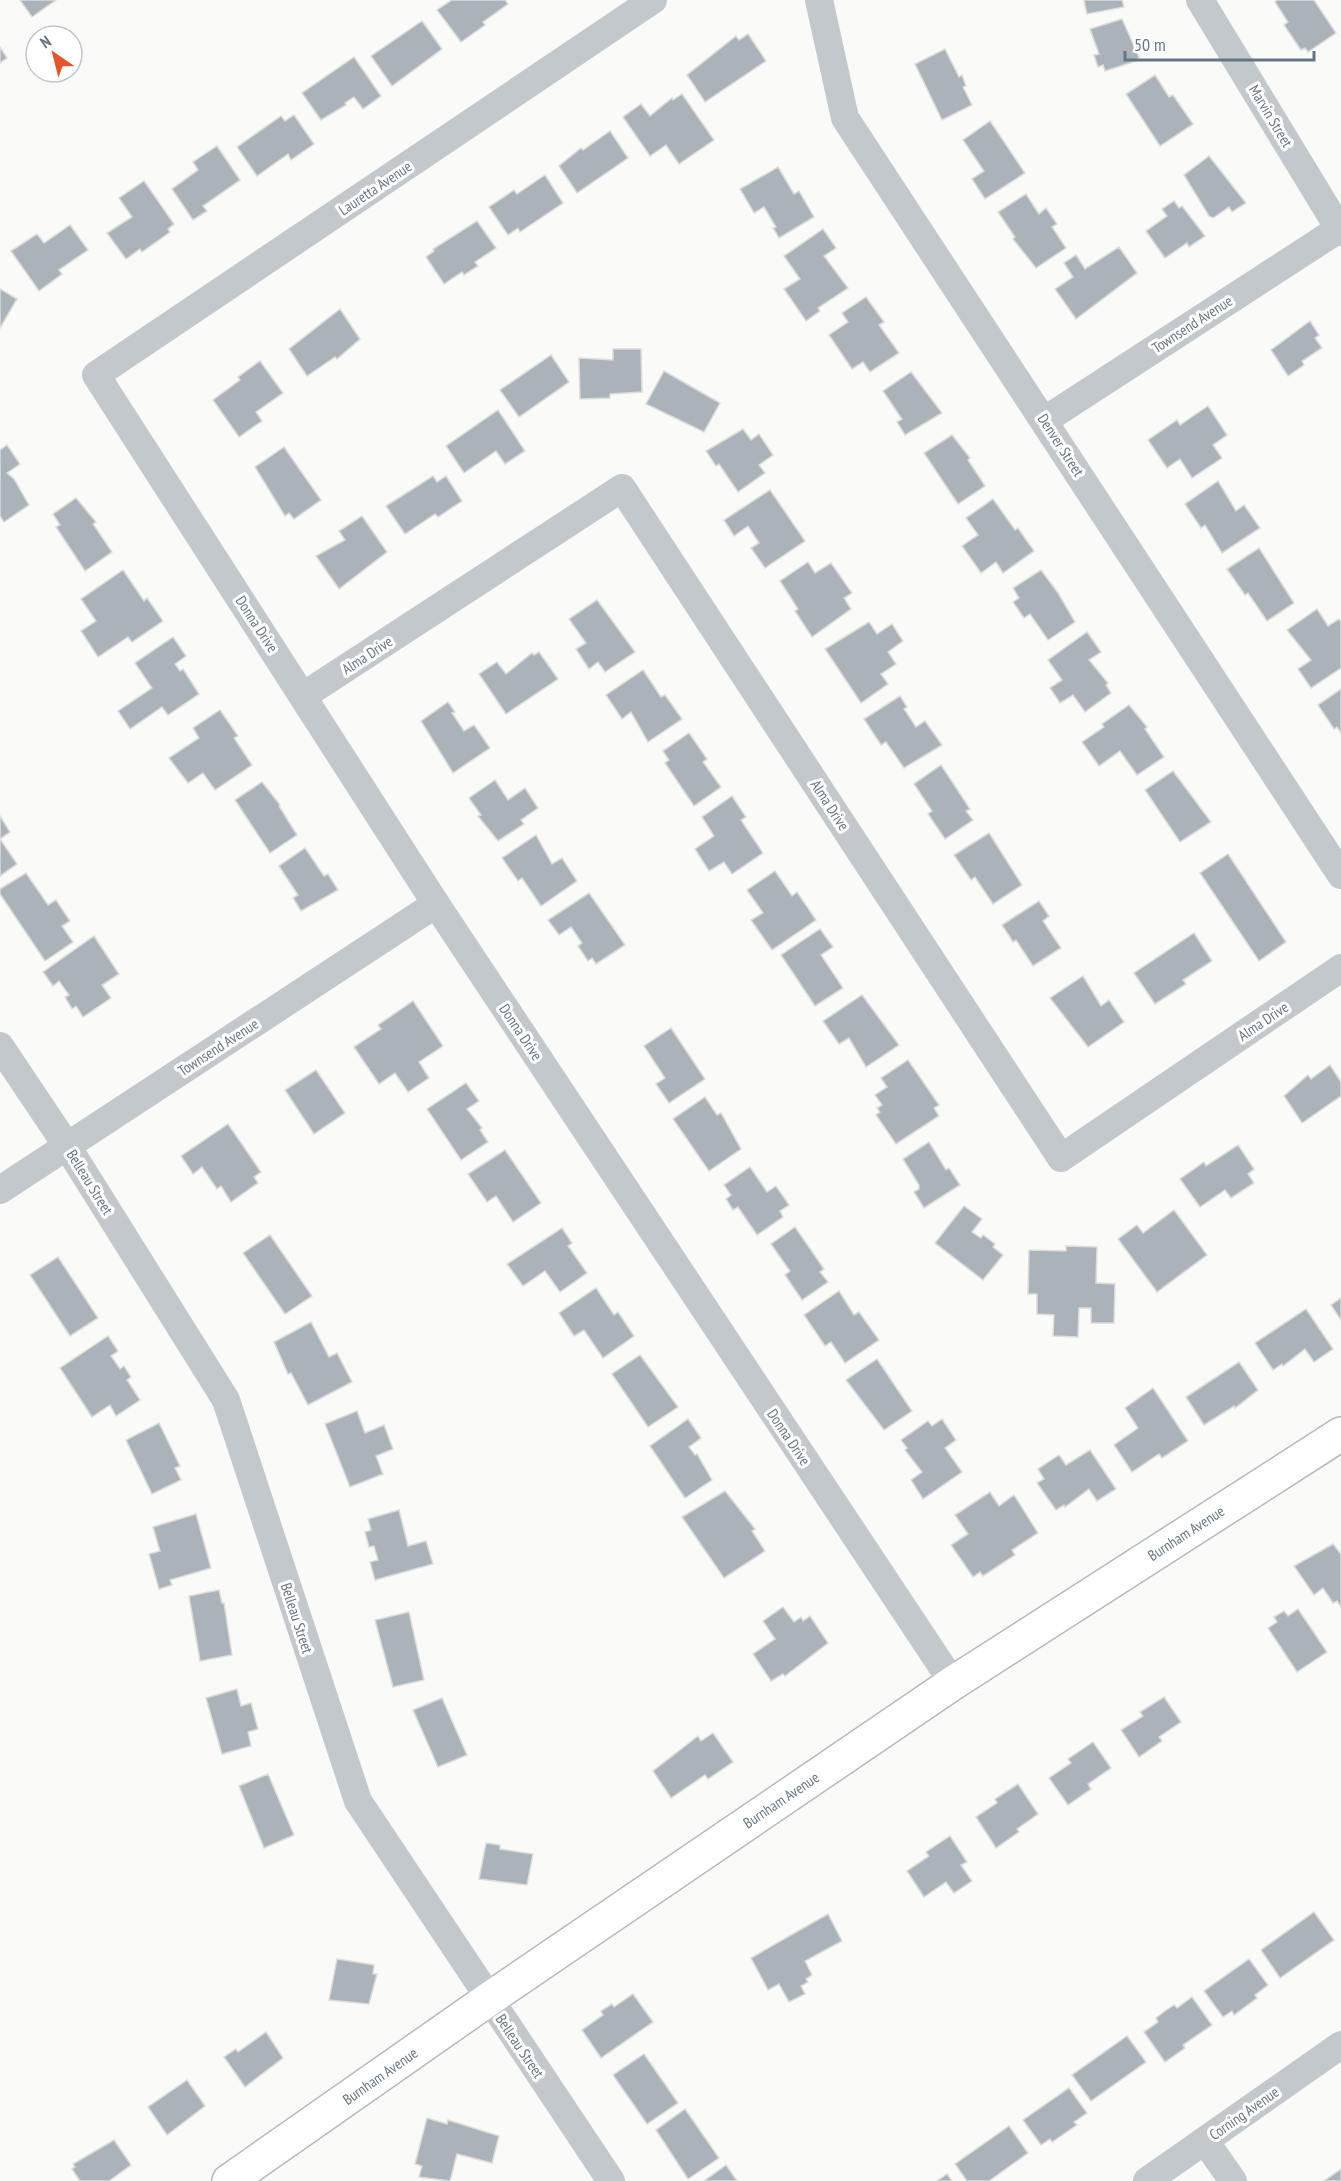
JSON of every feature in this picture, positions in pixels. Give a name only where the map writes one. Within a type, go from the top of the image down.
[{"type":"street","name":"Lauretta Avenue","points":[[96,375],[653,0]]},
{"type":"street","name":"Denver Street","points":[[819,0],[845,118],[1341,875]]},
{"type":"street","name":"Marvin Street","points":[[1200,0],[1340,231]]},
{"type":"street","name":"Townsend Avenue","points":[[1045,420],[1340,231]]},
{"type":"street","name":"Donna Drive","points":[[96,375],[436,904],[953,1683]]},
{"type":"street","name":"Alma Drive","points":[[303,696],[622,488],[1061,1158],[1341,968]]},
{"type":"street","name":"Townsend Avenue","points":[[0,1190],[436,904]]},
{"type":"street","name":"Belleau Street","points":[[0,1046],[67,1146],[226,1400],[358,1801],[611,2181]]},
{"type":"street","name":"Burnham Avenue","points":[[229,2181],[953,1683],[1341,1434]]},
{"type":"street","name":"Corning Avenue","points":[[1147,2181],[1341,2044]]},
{"type":"street","points":[[1205,2141],[1233,2181]]},
{"type":"building","points":[[20,0],[56,0],[32,17]]},
{"type":"building","points":[[452,0],[505,0],[508,4],[483,22],[485,25],[461,42],[437,10]]},
{"type":"building","points":[[1084,0],[1122,0],[1124,7],[1087,14]]},
{"type":"building","points":[[1277,0],[1314,0],[1336,33],[1308,52],[1305,48],[1301,50],[1284,25],[1288,22],[1275,2]]},
{"type":"building","points":[[1122,19],[1139,57],[1136,61],[1105,71],[1103,65],[1098,67],[1094,55],[1099,54],[1090,29]]},
{"type":"building","points":[[422,21],[442,49],[392,86],[371,56]]},
{"type":"building","points":[[748,34],[766,61],[705,102],[687,75],[736,36],[739,40]]},
{"type":"building","points":[[0,47],[7,58],[0,63]]},
{"type":"building","points":[[945,49],[959,77],[962,75],[966,86],[963,87],[972,105],[942,120],[915,64]]},
{"type":"building","points":[[354,57],[381,96],[363,109],[354,97],[345,103],[346,105],[321,120],[302,93]]},
{"type":"building","points":[[1155,75],[1169,97],[1173,95],[1193,124],[1160,146],[1126,94]]},
{"type":"building","points":[[682,94],[714,140],[679,164],[666,145],[650,156],[623,117],[641,104],[650,116],[672,98],[673,100]]},
{"type":"building","points":[[294,115],[314,144],[291,160],[288,154],[257,176],[237,147],[281,116],[285,121]]},
{"type":"building","points":[[990,121],[1025,173],[985,199],[972,179],[984,171],[963,140]]},
{"type":"building","points":[[610,131],[628,158],[577,193],[559,166],[581,148],[583,150]]},
{"type":"building","points":[[217,146],[240,180],[203,206],[207,211],[193,220],[172,189],[198,170],[193,162]]},
{"type":"building","points":[[1209,156],[1246,203],[1232,212],[1229,207],[1213,218],[1209,216],[1184,175]]},
{"type":"building","points":[[778,167],[794,194],[799,191],[814,217],[779,238],[773,228],[776,227],[764,207],[754,213],[740,189]]},
{"type":"building","points":[[545,175],[563,203],[520,232],[518,228],[508,235],[489,207],[514,190],[517,194]]},
{"type":"building","points":[[144,181],[174,224],[168,229],[170,232],[142,252],[140,249],[126,259],[107,233],[132,217],[119,198]]},
{"type":"building","points":[[1026,194],[1039,214],[1046,208],[1057,224],[1052,227],[1066,248],[1036,268],[1013,239],[1015,237],[998,212]]},
{"type":"building","points":[[1174,201],[1179,208],[1182,206],[1205,236],[1189,247],[1187,243],[1165,258],[1146,231],[1167,216],[1162,209]]},
{"type":"building","points":[[477,221],[496,248],[475,262],[478,266],[464,275],[462,272],[444,284],[426,257],[434,251],[433,249]]},
{"type":"building","points":[[70,225],[88,250],[59,270],[62,274],[39,291],[11,251],[37,234],[44,243]]},
{"type":"building","points":[[823,229],[836,248],[824,256],[848,288],[818,308],[820,311],[806,321],[784,289],[800,279],[784,256]]},
{"type":"building","points":[[1119,247],[1137,273],[1076,319],[1055,289],[1073,277],[1064,263],[1076,255],[1085,269]]},
{"type":"building","points":[[0,289],[17,299],[0,328]]},
{"type":"building","points":[[866,297],[884,322],[879,325],[899,353],[870,372],[863,362],[852,369],[829,335],[848,322],[842,313]]},
{"type":"building","points":[[340,309],[360,339],[337,359],[335,357],[307,376],[289,349]]},
{"type":"building","points":[[1310,321],[1319,335],[1315,338],[1322,348],[1302,361],[1304,365],[1288,376],[1271,350]]},
{"type":"building","points":[[613,349],[641,349],[642,392],[610,394],[610,398],[580,399],[579,358],[613,360]]},
{"type":"building","points":[[551,355],[569,382],[519,417],[500,390]]},
{"type":"building","points":[[260,361],[283,393],[256,412],[262,421],[239,437],[213,400],[240,380],[238,377]]},
{"type":"building","points":[[664,371],[720,403],[704,432],[646,404]]},
{"type":"building","points":[[911,372],[942,413],[905,435],[897,422],[902,419],[883,391]]},
{"type":"building","points":[[1208,406],[1227,435],[1213,445],[1222,458],[1192,478],[1180,459],[1167,468],[1148,440],[1177,420],[1180,425]]},
{"type":"building","points":[[498,410],[525,451],[505,464],[496,451],[464,473],[446,446]]},
{"type":"building","points":[[743,429],[751,440],[759,434],[773,455],[759,465],[765,473],[738,492],[719,464],[716,466],[706,451]]},
{"type":"building","points":[[952,435],[970,458],[968,460],[985,486],[958,504],[924,453]]},
{"type":"building","points":[[7,445],[20,464],[7,473],[14,479],[29,505],[4,522],[0,516],[0,450]]},
{"type":"building","points":[[284,447],[321,500],[294,519],[289,513],[285,516],[255,467]]},
{"type":"building","points":[[433,476],[437,482],[446,476],[462,501],[438,517],[435,514],[405,534],[386,506]]},
{"type":"building","points":[[1218,481],[1236,511],[1244,505],[1260,528],[1222,553],[1205,525],[1201,528],[1185,504]]},
{"type":"building","points":[[770,490],[805,541],[765,568],[751,548],[759,543],[748,526],[734,536],[724,520]]},
{"type":"building","points":[[76,498],[96,522],[93,524],[112,552],[85,571],[56,527],[60,525],[53,514]]},
{"type":"building","points":[[993,499],[1015,530],[1018,528],[1034,551],[1003,573],[996,562],[981,573],[962,546],[978,535],[966,518]]},
{"type":"building","points":[[362,516],[387,552],[339,589],[316,556],[345,540],[339,531]]},
{"type":"building","points":[[1259,548],[1294,603],[1267,621],[1248,593],[1245,595],[1227,569]]},
{"type":"building","points":[[808,562],[815,573],[831,563],[852,593],[844,598],[851,609],[812,637],[795,611],[798,609],[780,581]]},
{"type":"building","points":[[123,570],[144,601],[147,598],[163,621],[132,642],[128,637],[98,657],[81,631],[96,621],[81,599]]},
{"type":"building","points":[[1041,570],[1075,622],[1048,640],[1030,614],[1024,618],[1013,602],[1019,598],[1013,588]]},
{"type":"building","points":[[597,600],[635,652],[605,672],[598,662],[589,669],[576,649],[586,643],[569,619]]},
{"type":"building","points":[[1317,609],[1328,626],[1339,619],[1341,622],[1341,668],[1311,688],[1298,669],[1311,660],[1287,630]]},
{"type":"building","points":[[869,622],[877,634],[892,624],[903,641],[888,652],[896,664],[881,674],[888,684],[861,703],[825,649]]},
{"type":"building","points":[[1087,632],[1101,652],[1089,660],[1108,683],[1106,685],[1111,693],[1085,712],[1073,695],[1060,703],[1050,688],[1062,680],[1048,660]]},
{"type":"building","points":[[173,637],[186,656],[175,664],[180,671],[183,669],[199,694],[168,715],[162,707],[130,729],[118,711],[152,688],[135,663]]},
{"type":"building","points":[[539,652],[558,679],[506,714],[479,674],[497,662],[506,674],[532,653],[534,655]]},
{"type":"building","points":[[643,670],[661,697],[665,695],[682,719],[648,742],[631,712],[622,719],[606,695]]},
{"type":"building","points":[[1341,689],[1341,733],[1337,727],[1334,729],[1318,705]]},
{"type":"building","points":[[900,696],[907,707],[904,709],[916,727],[925,721],[942,745],[904,768],[886,742],[881,745],[864,719]]},
{"type":"building","points":[[448,702],[455,712],[452,713],[464,731],[474,725],[490,748],[453,773],[421,721]]},
{"type":"building","points":[[1129,705],[1147,727],[1145,729],[1164,757],[1137,775],[1120,751],[1099,766],[1082,742],[1104,727],[1102,724]]},
{"type":"building","points":[[220,710],[238,736],[234,738],[252,765],[215,790],[203,773],[188,783],[169,758],[199,738],[193,728]]},
{"type":"building","points":[[689,733],[707,759],[703,762],[721,787],[694,806],[665,763],[669,760],[663,751]]},
{"type":"building","points":[[941,765],[970,809],[966,811],[973,820],[945,839],[928,814],[932,811],[914,784]]},
{"type":"building","points":[[1173,771],[1211,822],[1180,842],[1145,790]]},
{"type":"building","points":[[495,780],[508,800],[525,788],[538,808],[521,820],[524,824],[498,841],[478,816],[481,815],[469,798]]},
{"type":"building","points":[[262,782],[280,805],[297,835],[270,853],[235,800]]},
{"type":"building","points":[[732,796],[746,817],[741,820],[763,853],[732,874],[724,862],[709,871],[695,849],[714,836],[702,817]]},
{"type":"building","points":[[0,816],[10,832],[0,839]]},
{"type":"building","points":[[989,833],[1022,885],[993,904],[975,877],[971,880],[954,855]]},
{"type":"building","points":[[536,835],[552,864],[562,858],[577,881],[541,906],[522,878],[518,881],[502,858]]},
{"type":"building","points":[[0,839],[17,864],[0,876]]},
{"type":"building","points":[[305,848],[324,876],[328,874],[338,890],[301,911],[293,898],[298,895],[279,866]]},
{"type":"building","points":[[1228,854],[1286,942],[1259,961],[1200,873]]},
{"type":"building","points":[[775,871],[792,896],[797,892],[816,920],[772,950],[751,920],[763,913],[747,890]]},
{"type":"building","points":[[26,873],[48,905],[56,900],[70,921],[62,926],[73,942],[45,961],[0,894],[0,889]]},
{"type":"building","points":[[589,893],[625,945],[596,964],[592,958],[588,961],[578,946],[582,943],[571,927],[559,935],[548,920]]},
{"type":"building","points":[[1039,901],[1049,916],[1043,921],[1061,948],[1033,966],[1016,940],[1013,942],[1002,925]]},
{"type":"building","points":[[820,929],[833,947],[821,955],[843,988],[815,1006],[781,955]]},
{"type":"building","points":[[1194,933],[1212,961],[1183,980],[1186,984],[1155,1004],[1134,973]]},
{"type":"building","points":[[94,936],[119,974],[102,985],[111,998],[83,1017],[76,1006],[72,1009],[65,997],[69,995],[59,981],[53,986],[43,972]]},
{"type":"building","points":[[1083,976],[1101,1006],[1109,1000],[1124,1022],[1088,1047],[1050,998]]},
{"type":"building","points":[[862,995],[899,1045],[866,1067],[849,1038],[839,1044],[823,1021]]},
{"type":"building","points":[[413,1001],[443,1046],[419,1062],[429,1078],[408,1092],[395,1073],[379,1084],[354,1047],[381,1029],[378,1025]]},
{"type":"building","points":[[671,1028],[705,1079],[669,1103],[656,1084],[665,1078],[644,1046]]},
{"type":"building","points":[[908,1060],[939,1105],[934,1108],[939,1116],[896,1144],[876,1115],[880,1112],[877,1108],[882,1105],[875,1095],[887,1087],[881,1078]]},
{"type":"building","points":[[1330,1065],[1341,1082],[1341,1096],[1302,1123],[1284,1096],[1308,1075],[1311,1079]]},
{"type":"building","points":[[316,1070],[345,1113],[314,1134],[285,1090]]},
{"type":"building","points":[[466,1083],[479,1101],[467,1109],[482,1128],[480,1130],[488,1142],[461,1160],[427,1109]]},
{"type":"building","points":[[705,1097],[717,1115],[721,1113],[741,1149],[709,1171],[673,1119]]},
{"type":"building","points":[[228,1124],[261,1172],[254,1177],[258,1183],[231,1202],[221,1186],[217,1189],[202,1167],[193,1174],[181,1156]]},
{"type":"building","points":[[929,1142],[946,1170],[949,1168],[960,1185],[924,1208],[914,1192],[919,1189],[919,1185],[903,1159]]},
{"type":"building","points":[[1238,1145],[1254,1169],[1248,1174],[1254,1183],[1231,1198],[1225,1190],[1200,1207],[1180,1179],[1204,1162],[1206,1166]]},
{"type":"building","points":[[505,1150],[541,1203],[513,1222],[496,1196],[487,1202],[468,1174]]},
{"type":"building","points":[[750,1167],[767,1192],[776,1186],[789,1205],[780,1211],[783,1217],[757,1235],[738,1207],[733,1210],[726,1199],[731,1195],[724,1185]]},
{"type":"building","points":[[964,1206],[982,1219],[972,1232],[981,1238],[983,1235],[995,1244],[993,1247],[1003,1255],[983,1280],[935,1243]]},
{"type":"building","points":[[1174,1210],[1207,1255],[1157,1292],[1118,1239],[1137,1225],[1143,1233]]},
{"type":"building","points":[[795,1227],[824,1269],[820,1272],[828,1282],[802,1300],[785,1275],[790,1271],[771,1244]]},
{"type":"building","points":[[562,1228],[572,1243],[568,1246],[587,1273],[560,1292],[545,1271],[523,1286],[507,1264]]},
{"type":"building","points":[[270,1235],[312,1296],[285,1314],[243,1253]]},
{"type":"building","points":[[1066,1246],[1097,1247],[1096,1283],[1115,1284],[1114,1323],[1091,1323],[1091,1308],[1079,1308],[1078,1337],[1053,1336],[1054,1315],[1037,1314],[1037,1294],[1028,1294],[1029,1250],[1066,1251]]},
{"type":"building","points":[[58,1257],[98,1318],[70,1336],[30,1275]]},
{"type":"building","points":[[596,1288],[614,1315],[618,1312],[634,1336],[603,1358],[584,1330],[574,1336],[559,1313]]},
{"type":"building","points":[[839,1291],[854,1315],[859,1312],[879,1340],[845,1363],[831,1342],[825,1346],[804,1315]]},
{"type":"building","points":[[1341,1298],[1341,1320],[1331,1305]]},
{"type":"building","points":[[1306,1309],[1333,1349],[1314,1362],[1305,1349],[1283,1366],[1282,1364],[1273,1370],[1255,1343]]},
{"type":"building","points":[[311,1322],[329,1357],[337,1353],[352,1382],[308,1405],[291,1373],[288,1374],[274,1342]]},
{"type":"building","points":[[108,1336],[118,1351],[111,1356],[120,1369],[124,1366],[131,1377],[127,1380],[140,1400],[116,1416],[110,1405],[92,1417],[60,1368]]},
{"type":"building","points":[[640,1355],[678,1407],[648,1427],[612,1374]]},
{"type":"building","points":[[877,1359],[912,1411],[884,1430],[846,1380]]},
{"type":"building","points":[[1239,1362],[1258,1390],[1235,1408],[1234,1406],[1204,1425],[1186,1397]]},
{"type":"building","points":[[1153,1388],[1188,1441],[1162,1458],[1159,1454],[1132,1472],[1114,1445],[1138,1428],[1125,1408]]},
{"type":"building","points":[[357,1411],[365,1433],[384,1425],[393,1449],[376,1456],[383,1474],[350,1487],[325,1424]]},
{"type":"building","points":[[688,1419],[701,1438],[689,1447],[695,1455],[697,1454],[712,1480],[685,1498],[650,1446]]},
{"type":"building","points":[[942,1419],[956,1440],[945,1448],[962,1472],[923,1499],[911,1480],[922,1472],[905,1450],[907,1448],[901,1440],[928,1421],[932,1426]]},
{"type":"building","points":[[159,1423],[180,1466],[175,1468],[181,1480],[152,1494],[126,1440]]},
{"type":"building","points":[[1090,1450],[1116,1489],[1097,1501],[1089,1489],[1065,1507],[1064,1505],[1056,1510],[1037,1483],[1044,1479],[1038,1469],[1059,1455],[1066,1465]]},
{"type":"building","points":[[725,1491],[755,1529],[752,1531],[765,1551],[724,1578],[682,1517]]},
{"type":"building","points":[[990,1492],[999,1506],[1014,1495],[1038,1533],[1012,1550],[1015,1555],[983,1576],[980,1572],[973,1577],[951,1545],[968,1534],[955,1515]]},
{"type":"building","points":[[399,1510],[408,1546],[426,1541],[433,1564],[375,1580],[370,1562],[378,1560],[374,1546],[369,1547],[365,1532],[371,1530],[368,1519]]},
{"type":"building","points":[[196,1514],[211,1568],[170,1580],[172,1585],[159,1589],[149,1554],[160,1551],[153,1527]]},
{"type":"building","points":[[1333,1544],[1341,1554],[1341,1607],[1337,1601],[1333,1603],[1323,1588],[1314,1595],[1294,1566]]},
{"type":"building","points":[[219,1590],[222,1603],[224,1603],[232,1655],[200,1661],[189,1596]]},
{"type":"building","points":[[783,1607],[794,1622],[801,1617],[803,1621],[810,1616],[828,1643],[785,1676],[783,1674],[771,1681],[753,1654],[775,1639],[763,1621]]},
{"type":"building","points":[[1298,1609],[1327,1652],[1297,1672],[1268,1628],[1277,1622],[1274,1617],[1284,1611],[1288,1616]]},
{"type":"building","points":[[409,1612],[424,1680],[393,1687],[375,1620]]},
{"type":"building","points":[[237,1689],[241,1706],[251,1703],[258,1729],[248,1732],[251,1746],[222,1754],[206,1698]]},
{"type":"building","points":[[1164,1697],[1181,1722],[1159,1737],[1162,1741],[1139,1757],[1121,1730],[1143,1716],[1140,1712]]},
{"type":"building","points":[[442,1698],[467,1755],[438,1767],[413,1710]]},
{"type":"building","points":[[713,1733],[733,1762],[708,1779],[705,1775],[671,1798],[653,1771],[698,1736],[701,1741]]},
{"type":"building","points":[[1093,1742],[1111,1768],[1088,1784],[1091,1789],[1068,1805],[1049,1778],[1071,1763],[1068,1759]]},
{"type":"building","points":[[268,1774],[294,1835],[264,1848],[239,1786]]},
{"type":"building","points":[[1018,1784],[1038,1814],[1017,1829],[1019,1832],[996,1848],[976,1817],[997,1803],[995,1799]]},
{"type":"building","points":[[950,1836],[967,1862],[961,1865],[972,1881],[954,1893],[946,1882],[924,1897],[907,1871],[929,1856],[926,1852]]},
{"type":"building","points":[[486,1843],[500,1845],[500,1849],[533,1854],[527,1885],[479,1879]]},
{"type":"building","points":[[1314,1912],[1334,1940],[1280,1978],[1261,1950]]},
{"type":"building","points":[[828,1914],[842,1941],[805,1961],[812,1975],[806,1979],[808,1982],[801,1986],[805,1994],[789,2002],[779,1984],[768,1990],[751,1958]]},
{"type":"building","points":[[337,1959],[374,1965],[373,1974],[377,1974],[369,2004],[329,2000]]},
{"type":"building","points":[[1249,1959],[1268,1985],[1255,1995],[1257,1998],[1234,2015],[1232,2011],[1223,2017],[1204,1991]]},
{"type":"building","points":[[633,1994],[653,2022],[601,2058],[582,2030],[603,2015],[601,2011],[612,2004],[614,2007]]},
{"type":"building","points":[[1192,1997],[1212,2025],[1183,2045],[1185,2048],[1165,2062],[1144,2032],[1158,2022],[1156,2018],[1165,2011],[1174,2005],[1177,2008]]},
{"type":"building","points":[[266,2032],[283,2058],[245,2087],[224,2057],[236,2049],[238,2052]]},
{"type":"building","points":[[1127,2036],[1146,2062],[1091,2101],[1072,2075]]},
{"type":"building","points":[[644,2054],[678,2103],[647,2124],[613,2075]]},
{"type":"building","points":[[187,2080],[205,2106],[167,2135],[148,2107]]},
{"type":"building","points":[[1069,2088],[1087,2113],[1074,2122],[1077,2125],[1052,2142],[1050,2139],[1041,2145],[1023,2120]]},
{"type":"building","points":[[685,2109],[719,2158],[688,2179],[656,2130]]},
{"type":"building","points":[[427,2118],[447,2124],[448,2120],[499,2136],[492,2163],[457,2154],[450,2181],[419,2177],[422,2166],[415,2164]]},
{"type":"building","points":[[1009,2126],[1028,2153],[989,2181],[967,2181],[955,2164]]},
{"type":"building","points":[[114,2140],[131,2165],[109,2181],[80,2181],[72,2169],[75,2167],[73,2164]]},
{"type":"building","points":[[726,2165],[737,2181],[704,2181]]},
{"type":"building","points":[[1341,2169],[1341,2181],[1324,2181]]},
{"type":"building","points":[[947,2174],[952,2181],[937,2181]]}]
